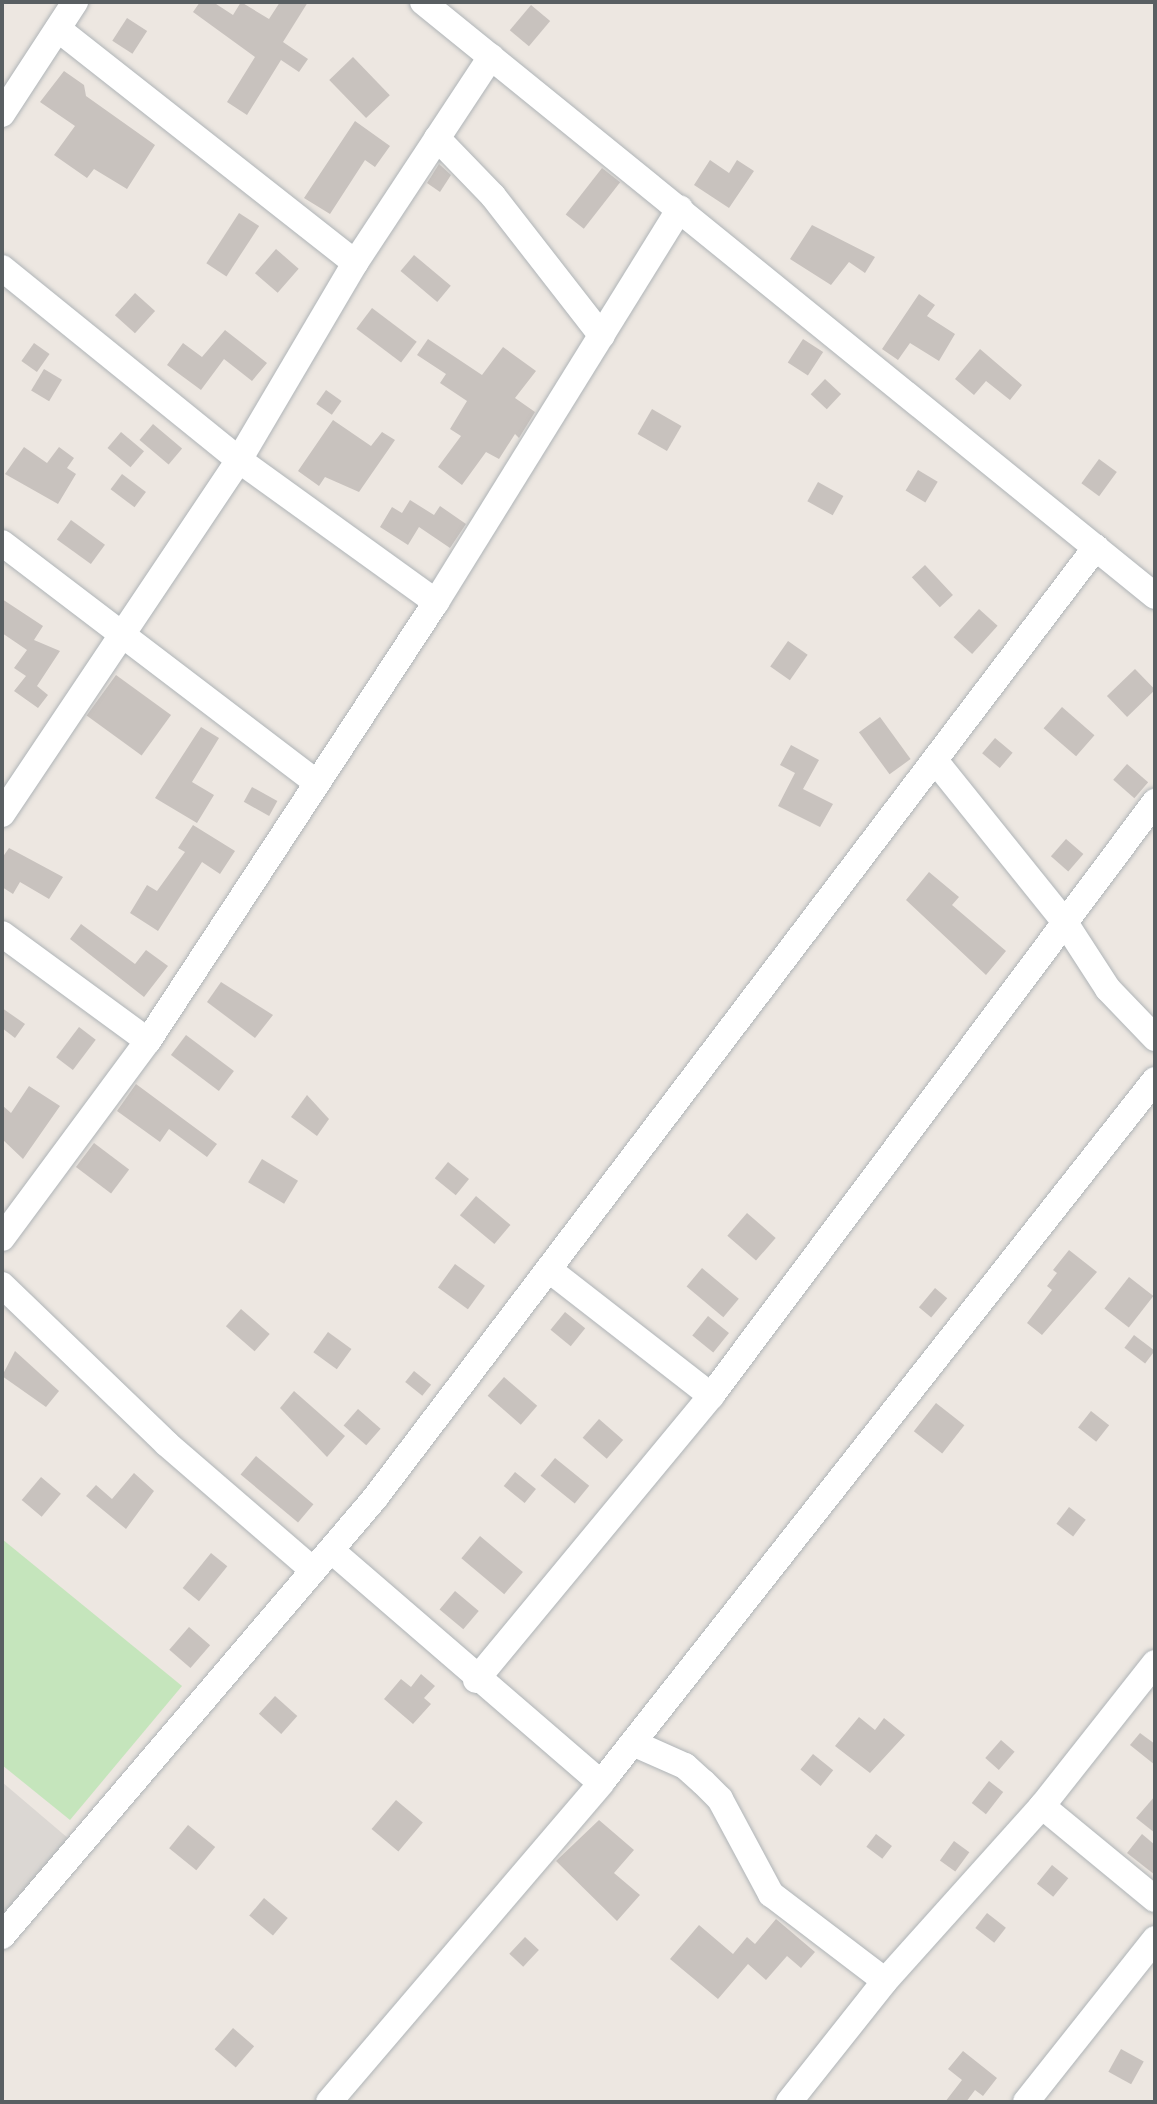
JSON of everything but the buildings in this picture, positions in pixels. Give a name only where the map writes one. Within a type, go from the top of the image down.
[{"type":"street","points":[[2,114],[75,2]]},
{"type":"street","points":[[423,2],[1155,596]]},
{"type":"street","points":[[58,29],[355,263]]},
{"type":"street","points":[[2,814],[120,632],[239,460],[355,263],[491,57]]},
{"type":"street","points":[[437,138],[493,196],[602,336]]},
{"type":"street","points":[[2,1238],[148,1041],[436,602],[680,209]]},
{"type":"street","points":[[2,268],[239,460],[436,602]]},
{"type":"street","points":[[2,543],[317,783]]},
{"type":"street","points":[[2,1936],[322,1560],[552,1272],[937,763],[1096,547]]},
{"type":"street","points":[[937,763],[1064,921],[1108,989],[1155,1038]]},
{"type":"street","points":[[476,1680],[711,1396],[1155,802]]},
{"type":"street","points":[[2,934],[148,1041]]},
{"type":"street","points":[[329,2102],[601,1783],[1155,1080]]},
{"type":"street","points":[[552,1272],[711,1396]]},
{"type":"street","points":[[2,1285],[167,1444],[476,1680],[601,1783]]},
{"type":"street","points":[[792,2101],[885,1981],[1042,1806],[1155,1663]]},
{"type":"street","points":[[633,1743],[694,1774],[720,1799],[771,1894],[885,1981]]},
{"type":"street","points":[[1042,1806],[1155,1899]]},
{"type":"street","points":[[1026,2102],[1155,1939]]},
{"type":"shaded area","points":[[2,1782],[69,1839],[2,1915]]},
{"type":"green space","points":[[2,1539],[182,1686],[70,1820],[2,1765]]}]
